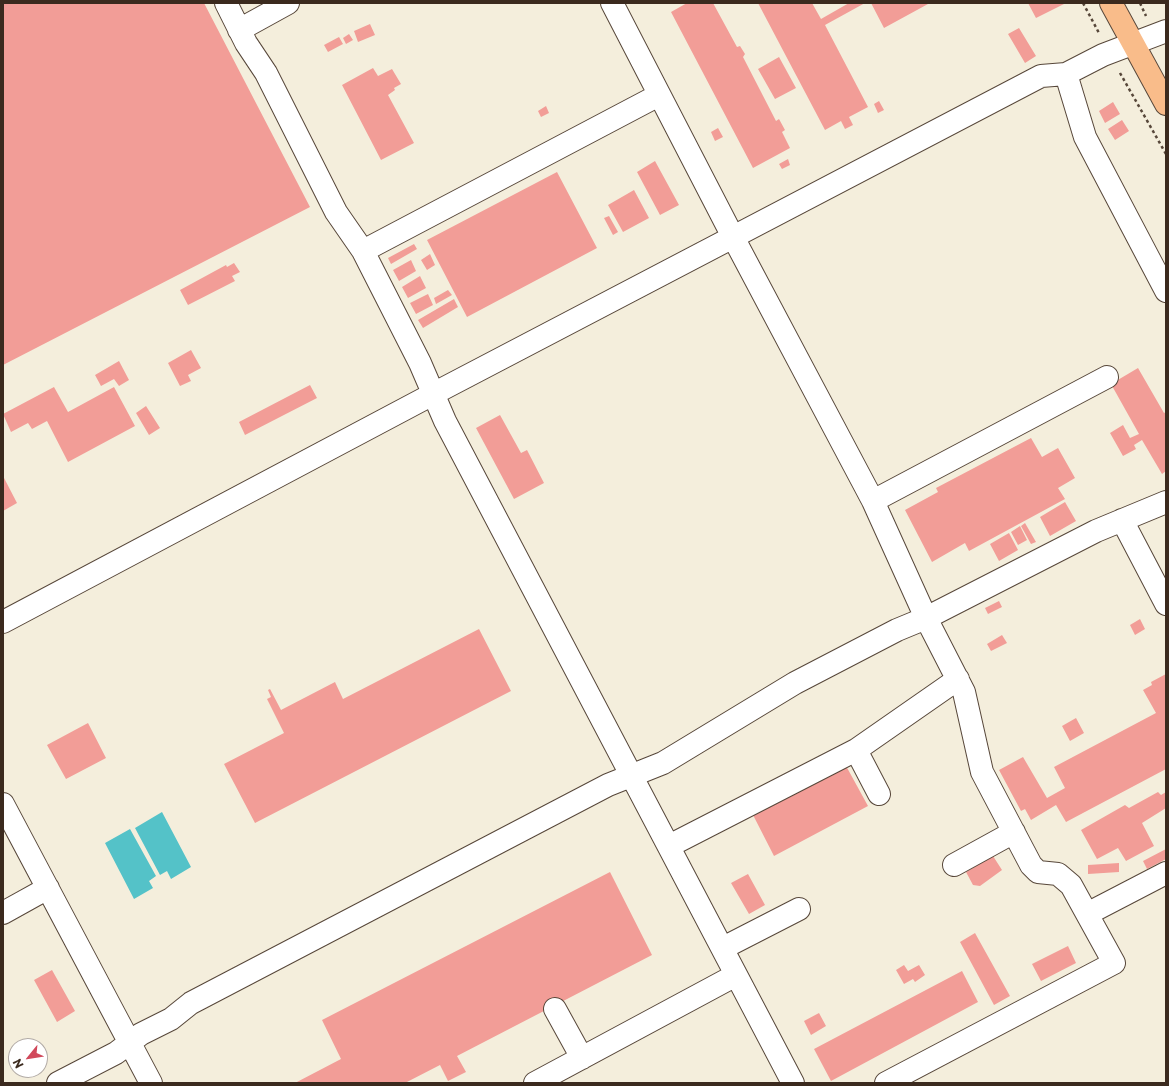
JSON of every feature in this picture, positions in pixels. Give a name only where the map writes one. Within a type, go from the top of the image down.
[{"type":"main road","points":[[1111,3],[1166,104]]},
{"type":"street","points":[[226,3],[239,30],[266,73],[336,212],[362,251],[420,363],[445,421],[793,1083]]},
{"type":"street","points":[[239,30],[288,3]]},
{"type":"street","points":[[612,3],[872,501],[926,618],[958,679],[964,692],[982,772],[1032,865],[1038,872],[1058,874],[1071,885],[1114,963],[886,1083]]},
{"type":"street","points":[[3,622],[433,394],[1041,76],[1066,74],[1102,55],[1166,30]]},
{"type":"street","points":[[1066,74],[1085,137],[1166,291]]},
{"type":"street","points":[[362,251],[659,95]]},
{"type":"street","points":[[872,501],[1107,377]]},
{"type":"street","points":[[58,1083],[116,1053],[142,1034],[171,1019],[190,1003],[608,785],[663,763],[795,683],[897,630],[926,618],[1096,530],[1166,502]]},
{"type":"street","points":[[1122,520],[1166,604]]},
{"type":"street","points":[[669,846],[856,750],[958,679]]},
{"type":"street","points":[[856,750],[879,794]]},
{"type":"street","points":[[3,804],[152,1083]]},
{"type":"street","points":[[954,865],[1014,832]]},
{"type":"street","points":[[1087,914],[1166,873]]},
{"type":"street","points":[[3,913],[48,888]]},
{"type":"street","points":[[723,948],[799,909]]},
{"type":"street","points":[[535,1083],[562,1077],[582,1058],[736,975]]},
{"type":"street","points":[[555,1009],[582,1058]]},
{"type":"path","points":[[1083,3],[1101,38]]},
{"type":"path","points":[[1118,70],[1166,154]]},
{"type":"water","points":[[162,812],[191,867],[171,879],[167,871],[160,875],[135,828]]},
{"type":"water","points":[[130,829],[156,876],[149,881],[153,888],[134,899],[105,843]]},
{"type":"building","points":[[3,3],[204,3],[310,207],[3,365]]},
{"type":"building","points":[[687,3],[713,3],[737,47],[740,46],[745,54],[743,57],[776,121],[779,119],[785,130],[782,132],[790,148],[753,168],[671,12]]},
{"type":"building","points":[[758,3],[812,3],[821,19],[849,3],[865,3],[825,25],[868,107],[849,117],[853,125],[845,129],[841,121],[825,130]]},
{"type":"building","points":[[871,3],[927,3],[928,4],[884,28]]},
{"type":"building","points":[[1028,3],[1066,3],[1036,18]]},
{"type":"building","points":[[370,24],[375,35],[358,42],[354,31]]},
{"type":"building","points":[[1019,28],[1036,56],[1025,63],[1008,34]]},
{"type":"building","points":[[349,34],[353,40],[346,44],[343,38]]},
{"type":"building","points":[[339,37],[343,44],[328,52],[324,45]]},
{"type":"building","points":[[779,57],[796,88],[775,99],[758,69]]},
{"type":"building","points":[[373,68],[378,76],[392,69],[401,84],[394,88],[395,90],[388,95],[414,143],[381,160],[342,85]]},
{"type":"building","points":[[879,101],[884,110],[878,113],[874,104]]},
{"type":"building","points":[[1113,102],[1120,114],[1105,123],[1099,111]]},
{"type":"building","points":[[546,106],[549,113],[541,117],[538,111]]},
{"type":"building","points":[[1122,120],[1129,131],[1115,140],[1108,129]]},
{"type":"building","points":[[718,128],[723,137],[715,141],[711,132]]},
{"type":"building","points":[[788,159],[790,165],[782,169],[779,164]]},
{"type":"building","points":[[655,161],[679,205],[660,215],[637,172]]},
{"type":"building","points":[[557,172],[597,248],[467,317],[427,240]]},
{"type":"building","points":[[634,190],[649,218],[623,232],[608,205]]},
{"type":"building","points":[[609,216],[618,232],[613,235],[604,218]]},
{"type":"building","points":[[414,244],[417,249],[391,264],[388,258]]},
{"type":"building","points":[[430,254],[435,265],[427,270],[421,260]]},
{"type":"building","points":[[411,260],[416,271],[399,281],[393,270]]},
{"type":"building","points":[[234,263],[240,272],[232,276],[235,281],[188,305],[180,290],[226,265],[227,267]]},
{"type":"building","points":[[420,276],[426,288],[408,298],[402,287]]},
{"type":"building","points":[[448,290],[452,295],[436,304],[434,298]]},
{"type":"building","points":[[428,294],[433,305],[416,314],[410,303]]},
{"type":"building","points":[[454,299],[458,307],[423,328],[418,320]]},
{"type":"building","points":[[191,350],[201,368],[188,375],[191,381],[180,386],[168,363]]},
{"type":"building","points":[[119,361],[129,380],[119,386],[114,379],[101,386],[95,375]]},
{"type":"building","points":[[1138,368],[1164,413],[1166,412],[1166,471],[1162,474],[1142,440],[1134,445],[1136,449],[1123,456],[1110,433],[1123,425],[1130,438],[1139,434],[1111,384]]},
{"type":"building","points":[[310,385],[317,398],[245,435],[239,422]]},
{"type":"building","points":[[54,387],[68,412],[114,387],[135,426],[68,462],[47,421],[32,429],[28,423],[11,432],[3,414]]},
{"type":"building","points":[[146,406],[160,428],[149,435],[136,413]]},
{"type":"building","points":[[500,415],[521,453],[527,450],[544,483],[514,499],[476,428]]},
{"type":"building","points":[[1031,438],[1042,457],[1058,448],[1075,478],[1058,488],[1065,499],[969,551],[965,543],[932,562],[905,510],[938,492],[936,488]]},
{"type":"building","points":[[3,476],[17,503],[3,511]]},
{"type":"building","points":[[1065,502],[1076,521],[1050,536],[1040,517]]},
{"type":"building","points":[[1025,523],[1036,542],[1031,544],[1021,526]]},
{"type":"building","points":[[1020,526],[1027,540],[1018,545],[1011,532]]},
{"type":"building","points":[[1009,533],[1018,550],[999,561],[990,544]]},
{"type":"building","points":[[999,601],[1002,607],[988,614],[985,608]]},
{"type":"building","points":[[1140,619],[1145,629],[1135,635],[1130,625]]},
{"type":"building","points":[[479,629],[511,691],[255,823],[224,764],[284,733],[267,699],[271,697],[268,690],[270,689],[281,710],[335,682],[343,699]]},
{"type":"building","points":[[1002,635],[1007,643],[991,651],[987,644]]},
{"type":"building","points":[[1166,674],[1166,769],[1066,822],[1056,805],[1031,820],[1025,809],[1021,811],[999,770],[1023,757],[1047,798],[1065,788],[1054,767],[1156,713],[1143,690],[1152,685],[1151,682]]},
{"type":"building","points":[[1076,718],[1084,733],[1070,741],[1062,726]]},
{"type":"building","points":[[88,723],[106,758],[66,779],[47,745]]},
{"type":"building","points":[[845,764],[868,806],[774,856],[752,813]]},
{"type":"building","points":[[1158,792],[1161,795],[1166,792],[1166,808],[1142,823],[1154,846],[1126,861],[1118,848],[1097,859],[1081,830],[1125,805],[1129,808]]},
{"type":"building","points":[[1166,849],[1166,859],[1147,869],[1143,861]]},
{"type":"building","points":[[993,856],[1002,870],[980,886],[973,885],[966,872]]},
{"type":"building","points":[[1119,863],[1119,872],[1088,874],[1088,865]]},
{"type":"building","points":[[610,872],[652,955],[457,1056],[466,1072],[448,1081],[440,1065],[405,1083],[295,1083],[341,1059],[322,1020]]},
{"type":"building","points":[[748,874],[765,905],[749,914],[731,883]]},
{"type":"building","points":[[975,933],[1010,996],[994,1005],[960,942]]},
{"type":"building","points":[[1068,946],[1076,963],[1041,981],[1032,964]]},
{"type":"building","points":[[904,965],[908,971],[919,965],[925,975],[915,982],[913,979],[904,984],[896,970]]},
{"type":"building","points":[[52,970],[75,1011],[57,1022],[34,980]]},
{"type":"building","points":[[962,971],[978,1002],[831,1081],[814,1049]]},
{"type":"building","points":[[819,1013],[826,1026],[811,1035],[804,1021]]}]
